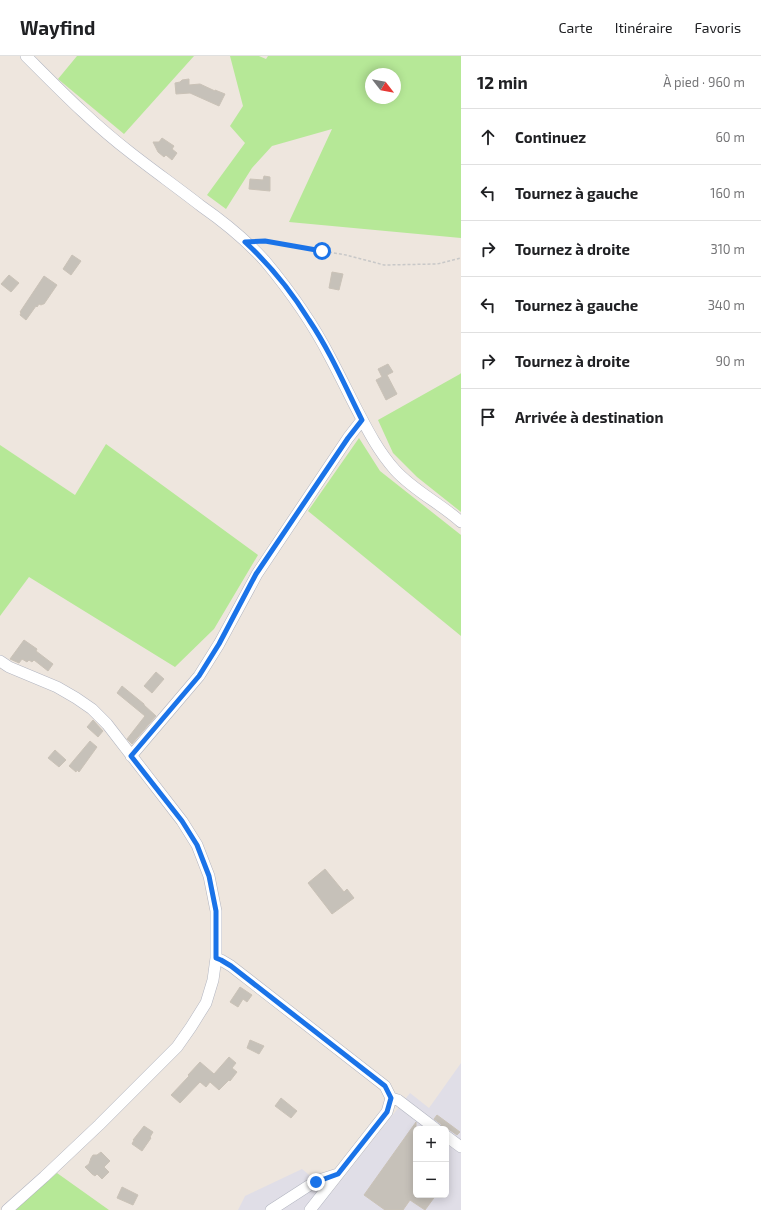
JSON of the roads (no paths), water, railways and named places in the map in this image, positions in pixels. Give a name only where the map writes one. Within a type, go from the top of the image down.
[{"type":"street","points":[[26,56],[111,137],[227,225],[263,259],[288,288],[310,321],[331,357],[362,420],[394,470],[461,522]]},
{"type":"street","points":[[131,756],[199,676],[219,644],[256,574],[348,438],[362,420]]},
{"type":"street","points":[[0,661],[9,667],[57,687],[76,698],[92,709],[107,724],[182,821],[197,845],[209,876],[216,911],[216,958],[213,980],[206,1003],[191,1027],[177,1047],[99,1125],[7,1210]]},
{"type":"street","points":[[216,958],[231,966],[385,1086],[391,1098],[387,1112],[310,1210]]},
{"type":"street","points":[[391,1098],[398,1100],[432,1126]]},
{"type":"street","points":[[449,1138],[461,1147]]},
{"type":"street","points":[[271,1210],[316,1182],[338,1174]]}]
